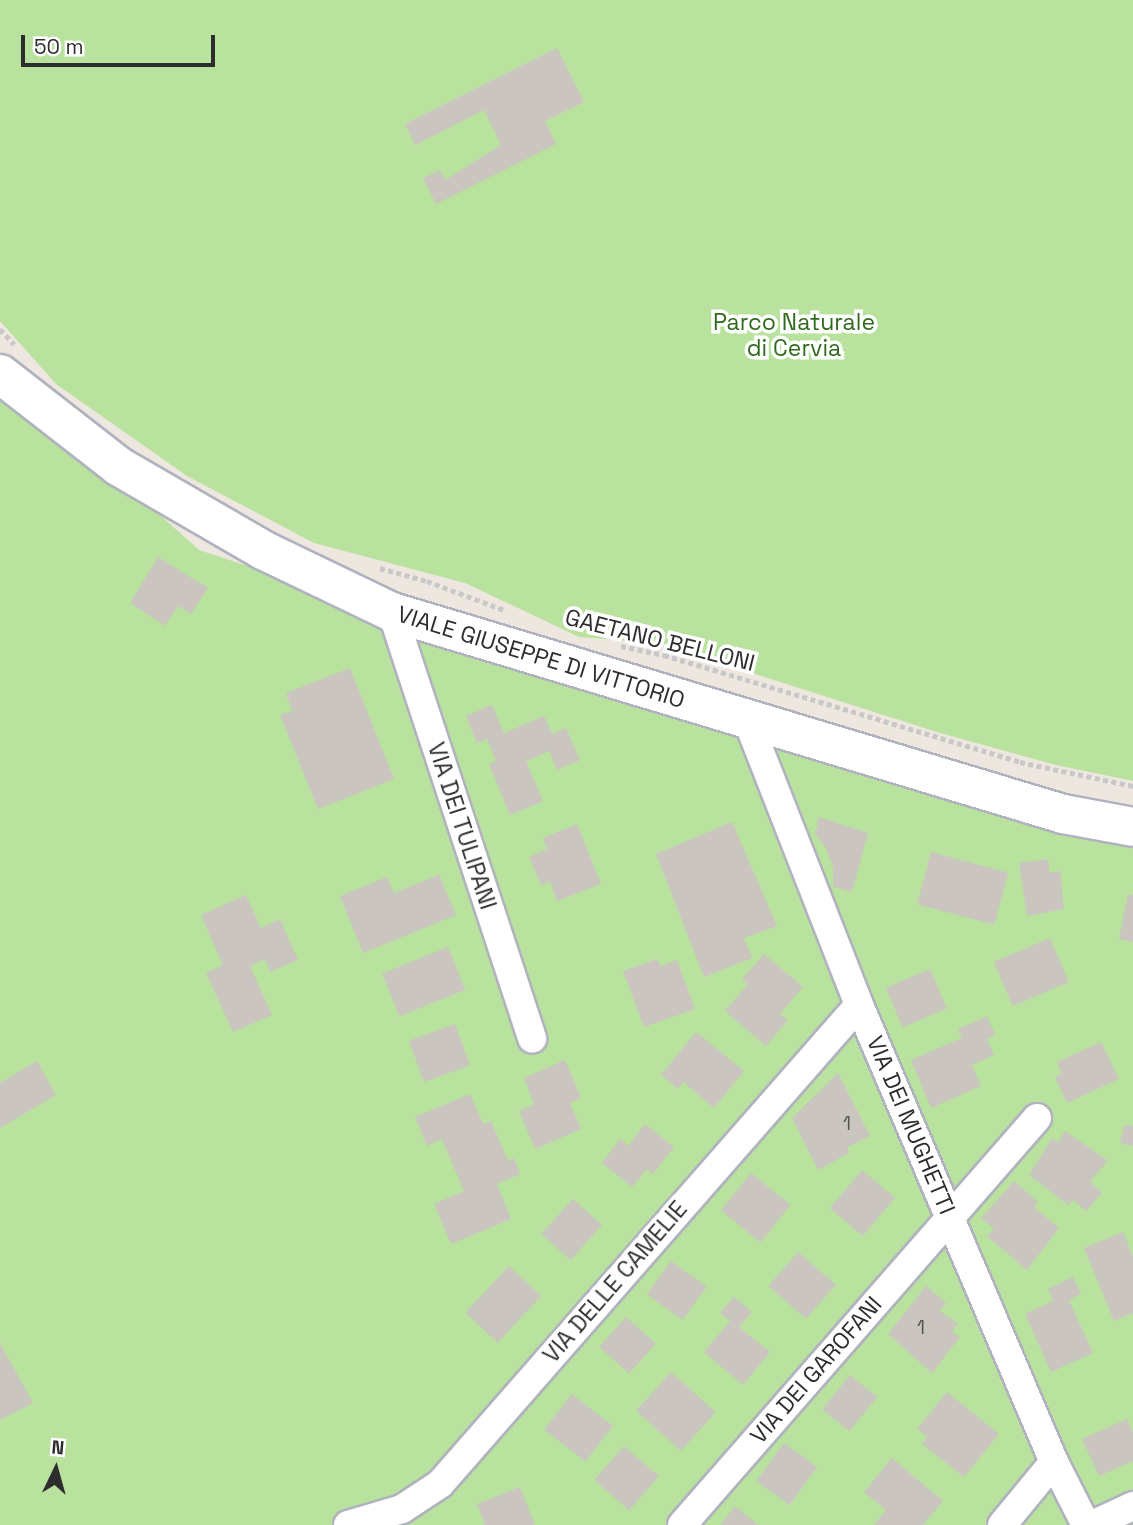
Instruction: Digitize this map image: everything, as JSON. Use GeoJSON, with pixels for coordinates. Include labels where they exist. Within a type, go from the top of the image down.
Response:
{"type":"FeatureCollection","features":[{"type":"Feature","properties":{"kind":"street","name":"VIALE GIUSEPPE DI VITTORIO"},"geometry":{"type":"LineString","coordinates":[[9,361],[118,466],[262,550],[392,612],[1063,814],[1133,827]]}},
{"type":"Feature","properties":{"kind":"street","name":"VIA DEI TULIPANI"},"geometry":{"type":"LineString","coordinates":[[392,612],[532,1039]]}},
{"type":"Feature","properties":{"kind":"street","name":"VIA DEI MUGHETTI"},"geometry":{"type":"LineString","coordinates":[[747,719],[859,1005],[1054,1462],[1086,1525]]}},
{"type":"Feature","properties":{"kind":"street","name":"VIA DELLE CAMELIE"},"geometry":{"type":"LineString","coordinates":[[348,1525],[406,1517],[440,1483],[859,1005]]}},
{"type":"Feature","properties":{"kind":"street","name":"VIA DEI GAROFANI"},"geometry":{"type":"LineString","coordinates":[[682,1525],[1037,1118]]}},
{"type":"Feature","properties":{"kind":"street"},"geometry":{"type":"LineString","coordinates":[[1002,1525],[1054,1462]]}},
{"type":"Feature","properties":{"kind":"street"},"geometry":{"type":"LineString","coordinates":[[1092,1525],[1133,1506]]}},
{"type":"Feature","properties":{"kind":"path"},"geometry":{"type":"LineString","coordinates":[[0,329],[9,361]]}},
{"type":"Feature","properties":{"kind":"path"},"geometry":{"type":"LineString","coordinates":[[375,567],[427,581],[513,613]]}},
{"type":"Feature","properties":{"kind":"path","name":"GAETANO BELLONI"},"geometry":{"type":"LineString","coordinates":[[611,645],[664,655],[1020,762],[1133,786]]}},
{"type":"Feature","properties":{"kind":"green space","name":"Parco Naturale di Cervia"},"geometry":{"type":"Polygon","coordinates":[[[0,0],[1133,0],[1133,781],[1056,765],[940,733],[658,643],[579,637],[465,583],[314,543],[187,476],[56,384],[0,321],[0,0]]]}},
{"type":"Feature","properties":{"kind":"green space"},"geometry":{"type":"Polygon","coordinates":[[[0,372],[199,550],[712,718],[1133,809],[1133,1525],[0,1525],[0,372]]]}},
{"type":"Feature","properties":{"kind":"building"},"geometry":{"type":"Polygon","coordinates":[[[557,48],[584,102],[545,121],[556,144],[436,204],[423,178],[440,170],[445,180],[501,145],[484,110],[415,145],[405,124],[557,48]]]}},
{"type":"Feature","properties":{"kind":"building"},"geometry":{"type":"Polygon","coordinates":[[[158,557],[208,588],[191,614],[178,606],[165,626],[130,603],[158,557]]]}},
{"type":"Feature","properties":{"kind":"building"},"geometry":{"type":"Polygon","coordinates":[[[350,668],[394,779],[318,809],[280,715],[292,711],[286,693],[350,668]]]}},
{"type":"Feature","properties":{"kind":"building"},"geometry":{"type":"Polygon","coordinates":[[[492,705],[504,733],[544,716],[552,734],[566,728],[580,760],[557,770],[549,751],[526,761],[543,801],[510,815],[489,764],[496,761],[487,739],[477,743],[466,716],[492,705]]]}},
{"type":"Feature","properties":{"kind":"building"},"geometry":{"type":"Polygon","coordinates":[[[819,817],[868,833],[852,892],[833,887],[833,867],[826,848],[815,834],[819,817]]]}},
{"type":"Feature","properties":{"kind":"building"},"geometry":{"type":"Polygon","coordinates":[[[732,822],[777,926],[744,938],[752,958],[704,977],[656,854],[732,822]]]}},
{"type":"Feature","properties":{"kind":"building"},"geometry":{"type":"Polygon","coordinates":[[[577,824],[601,884],[557,901],[550,882],[541,885],[529,857],[547,849],[543,838],[577,824]]]}},
{"type":"Feature","properties":{"kind":"building"},"geometry":{"type":"Polygon","coordinates":[[[931,852],[1008,873],[994,925],[917,904],[931,852]]]}},
{"type":"Feature","properties":{"kind":"building"},"geometry":{"type":"Polygon","coordinates":[[[1048,859],[1050,873],[1060,871],[1064,909],[1027,916],[1019,863],[1048,859]]]}},
{"type":"Feature","properties":{"kind":"building"},"geometry":{"type":"Polygon","coordinates":[[[439,875],[456,915],[363,953],[340,896],[387,877],[394,893],[439,875]]]}},
{"type":"Feature","properties":{"kind":"building"},"geometry":{"type":"Polygon","coordinates":[[[1128,894],[1133,895],[1133,942],[1119,939],[1128,894]]]}},
{"type":"Feature","properties":{"kind":"building"},"geometry":{"type":"Polygon","coordinates":[[[246,895],[261,928],[280,919],[298,960],[270,972],[265,959],[250,966],[272,1015],[233,1032],[206,973],[223,965],[201,915],[246,895]]]}},
{"type":"Feature","properties":{"kind":"building"},"geometry":{"type":"Polygon","coordinates":[[[1050,938],[1069,982],[1013,1006],[994,962],[1050,938]]]}},
{"type":"Feature","properties":{"kind":"building"},"geometry":{"type":"Polygon","coordinates":[[[448,947],[465,990],[399,1016],[382,974],[448,947]]]}},
{"type":"Feature","properties":{"kind":"building"},"geometry":{"type":"Polygon","coordinates":[[[764,954],[803,987],[780,1014],[788,1020],[766,1046],[725,1011],[748,984],[742,979],[764,954]]]}},
{"type":"Feature","properties":{"kind":"building"},"geometry":{"type":"Polygon","coordinates":[[[657,959],[660,966],[677,960],[695,1009],[644,1027],[623,971],[657,959]]]}},
{"type":"Feature","properties":{"kind":"building"},"geometry":{"type":"Polygon","coordinates":[[[930,969],[947,1009],[903,1027],[886,988],[930,969]]]}},
{"type":"Feature","properties":{"kind":"building"},"geometry":{"type":"Polygon","coordinates":[[[987,1016],[995,1035],[987,1039],[994,1055],[972,1065],[981,1086],[931,1108],[911,1060],[962,1038],[958,1029],[987,1016]]]}},
{"type":"Feature","properties":{"kind":"building"},"geometry":{"type":"Polygon","coordinates":[[[455,1024],[470,1065],[424,1082],[409,1041],[455,1024]]]}},
{"type":"Feature","properties":{"kind":"building"},"geometry":{"type":"Polygon","coordinates":[[[696,1032],[744,1071],[714,1108],[683,1082],[678,1089],[661,1075],[696,1032]]]}},
{"type":"Feature","properties":{"kind":"building"},"geometry":{"type":"Polygon","coordinates":[[[1101,1042],[1119,1079],[1067,1103],[1055,1077],[1062,1074],[1057,1062],[1101,1042]]]}},
{"type":"Feature","properties":{"kind":"building"},"geometry":{"type":"Polygon","coordinates":[[[565,1060],[581,1098],[570,1103],[581,1129],[535,1149],[519,1111],[534,1104],[524,1078],[565,1060]]]}},
{"type":"Feature","properties":{"kind":"building"},"geometry":{"type":"Polygon","coordinates":[[[37,1061],[56,1095],[0,1128],[0,1083],[37,1061]]]}},
{"type":"Feature","properties":{"kind":"building"},"geometry":{"type":"Polygon","coordinates":[[[838,1073],[870,1136],[848,1147],[849,1153],[818,1170],[792,1118],[838,1073]]]}},
{"type":"Feature","properties":{"kind":"building"},"geometry":{"type":"Polygon","coordinates":[[[470,1094],[483,1124],[491,1121],[508,1161],[514,1158],[520,1174],[497,1184],[511,1219],[451,1244],[434,1204],[464,1191],[442,1139],[427,1146],[415,1117],[470,1094]]]}},
{"type":"Feature","properties":{"kind":"building"},"geometry":{"type":"Polygon","coordinates":[[[645,1124],[674,1147],[653,1174],[647,1169],[632,1187],[602,1163],[620,1139],[628,1146],[645,1124]]]}},
{"type":"Feature","properties":{"kind":"building"},"geometry":{"type":"Polygon","coordinates":[[[1124,1125],[1133,1126],[1133,1146],[1120,1143],[1124,1125]]]}},
{"type":"Feature","properties":{"kind":"building"},"geometry":{"type":"Polygon","coordinates":[[[1065,1131],[1108,1161],[1090,1181],[1102,1193],[1086,1211],[1073,1200],[1068,1205],[1029,1175],[1052,1138],[1058,1142],[1065,1131]]]}},
{"type":"Feature","properties":{"kind":"building"},"geometry":{"type":"Polygon","coordinates":[[[862,1170],[895,1198],[863,1236],[830,1208],[862,1170]]]}},
{"type":"Feature","properties":{"kind":"building"},"geometry":{"type":"Polygon","coordinates":[[[751,1173],[791,1205],[760,1242],[721,1210],[751,1173]]]}},
{"type":"Feature","properties":{"kind":"building"},"geometry":{"type":"Polygon","coordinates":[[[1014,1181],[1038,1202],[1034,1207],[1059,1228],[1027,1270],[987,1236],[994,1229],[981,1218],[1014,1181]]]}},
{"type":"Feature","properties":{"kind":"building"},"geometry":{"type":"Polygon","coordinates":[[[573,1199],[602,1225],[571,1260],[542,1234],[573,1199]]]}},
{"type":"Feature","properties":{"kind":"building"},"geometry":{"type":"Polygon","coordinates":[[[1123,1232],[1133,1257],[1133,1313],[1114,1321],[1084,1248],[1123,1232]]]}},
{"type":"Feature","properties":{"kind":"building"},"geometry":{"type":"Polygon","coordinates":[[[798,1252],[836,1285],[806,1319],[768,1286],[798,1252]]]}},
{"type":"Feature","properties":{"kind":"building"},"geometry":{"type":"Polygon","coordinates":[[[671,1261],[707,1287],[682,1320],[647,1294],[671,1261]]]}},
{"type":"Feature","properties":{"kind":"building"},"geometry":{"type":"Polygon","coordinates":[[[509,1266],[541,1296],[498,1343],[465,1313],[509,1266]]]}},
{"type":"Feature","properties":{"kind":"building"},"geometry":{"type":"Polygon","coordinates":[[[1073,1277],[1081,1294],[1069,1300],[1093,1353],[1051,1372],[1025,1314],[1053,1301],[1048,1289],[1073,1277]]]}},
{"type":"Feature","properties":{"kind":"building"},"geometry":{"type":"Polygon","coordinates":[[[926,1286],[946,1303],[940,1311],[958,1324],[952,1331],[960,1337],[932,1373],[888,1334],[926,1286]]]}},
{"type":"Feature","properties":{"kind":"building"},"geometry":{"type":"Polygon","coordinates":[[[734,1297],[752,1312],[739,1327],[770,1352],[743,1385],[704,1352],[730,1321],[720,1313],[734,1297]]]}},
{"type":"Feature","properties":{"kind":"building"},"geometry":{"type":"Polygon","coordinates":[[[626,1317],[656,1344],[629,1373],[599,1347],[626,1317]]]}},
{"type":"Feature","properties":{"kind":"building"},"geometry":{"type":"Polygon","coordinates":[[[0,1343],[33,1403],[0,1420],[0,1343]]]}},
{"type":"Feature","properties":{"kind":"building"},"geometry":{"type":"Polygon","coordinates":[[[671,1372],[716,1412],[681,1451],[636,1411],[671,1372]]]}},
{"type":"Feature","properties":{"kind":"building"},"geometry":{"type":"Polygon","coordinates":[[[850,1375],[877,1397],[850,1431],[822,1409],[850,1375]]]}},
{"type":"Feature","properties":{"kind":"building"},"geometry":{"type":"Polygon","coordinates":[[[947,1392],[999,1434],[964,1477],[922,1444],[927,1437],[917,1429],[947,1392]]]}},
{"type":"Feature","properties":{"kind":"building"},"geometry":{"type":"Polygon","coordinates":[[[572,1394],[613,1426],[585,1461],[544,1429],[572,1394]]]}},
{"type":"Feature","properties":{"kind":"building"},"geometry":{"type":"Polygon","coordinates":[[[1127,1419],[1133,1433],[1133,1461],[1099,1476],[1082,1439],[1127,1419]]]}},
{"type":"Feature","properties":{"kind":"building"},"geometry":{"type":"Polygon","coordinates":[[[784,1443],[817,1467],[790,1505],[756,1481],[784,1443]]]}},
{"type":"Feature","properties":{"kind":"building"},"geometry":{"type":"Polygon","coordinates":[[[624,1446],[659,1476],[629,1510],[594,1480],[624,1446]]]}},
{"type":"Feature","properties":{"kind":"building"},"geometry":{"type":"Polygon","coordinates":[[[892,1458],[943,1501],[923,1525],[874,1525],[886,1510],[864,1492],[892,1458]]]}},
{"type":"Feature","properties":{"kind":"building"},"geometry":{"type":"Polygon","coordinates":[[[520,1487],[535,1525],[485,1525],[477,1504],[520,1487]]]}},
{"type":"Feature","properties":{"kind":"building"},"geometry":{"type":"Polygon","coordinates":[[[735,1506],[758,1525],[720,1525],[735,1506]]]}}]}
